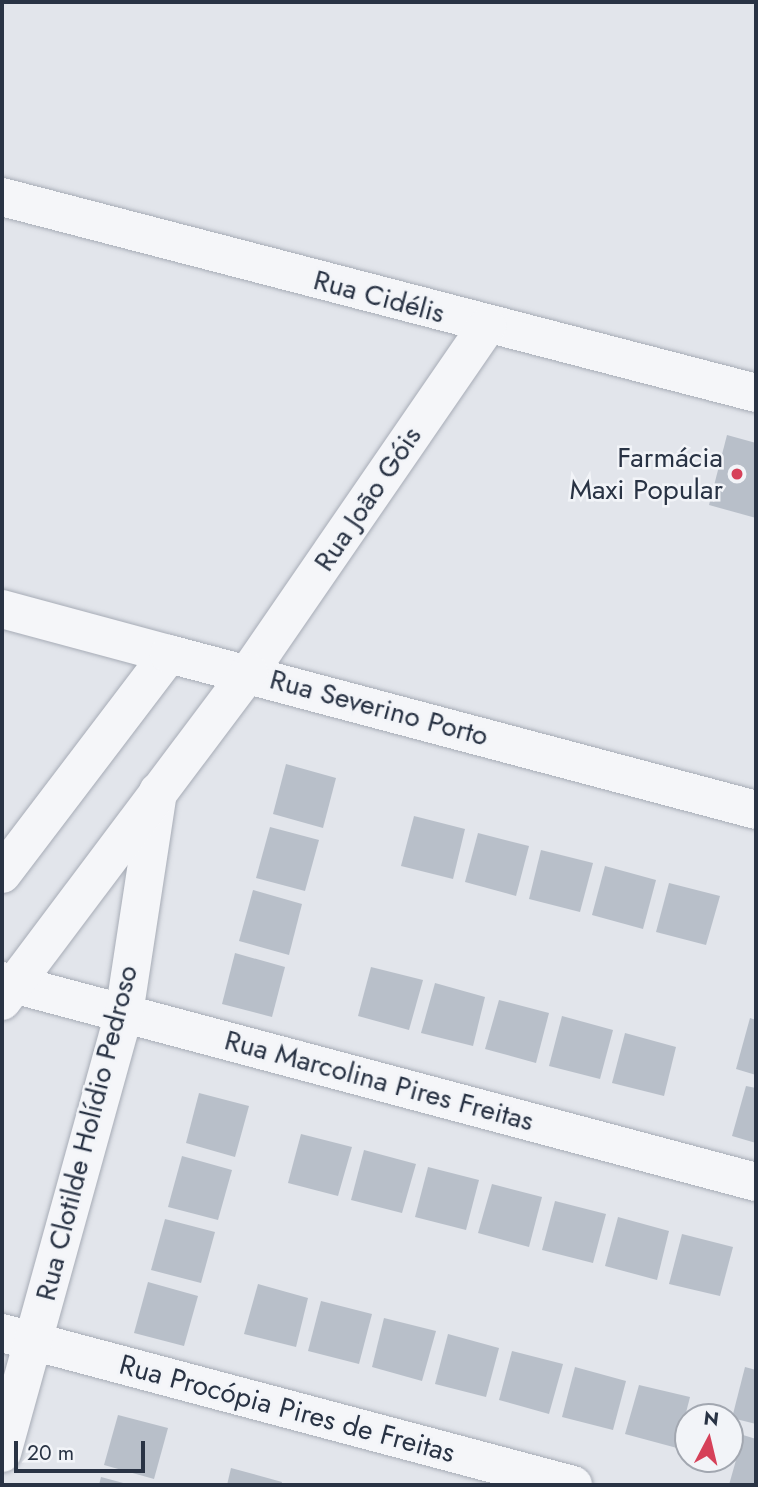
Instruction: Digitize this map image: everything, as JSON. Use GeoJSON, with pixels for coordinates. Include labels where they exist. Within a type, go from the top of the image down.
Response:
{"type":"FeatureCollection","features":[{"type":"Feature","properties":{"kind":"street","name":"Rua Cidélis"},"geometry":{"type":"LineString","coordinates":[[2,197],[487,326],[756,393]]}},
{"type":"Feature","properties":{"kind":"street","name":"Rua João Góis"},"geometry":{"type":"LineString","coordinates":[[249,673],[487,326]]}},
{"type":"Feature","properties":{"kind":"street","name":"Rua Severino Porto"},"geometry":{"type":"LineString","coordinates":[[2,609],[756,810]]}},
{"type":"Feature","properties":{"kind":"street"},"geometry":{"type":"LineString","coordinates":[[2,874],[169,654]]}},
{"type":"Feature","properties":{"kind":"street","name":"Rua Clotilde Holídio Pedroso"},"geometry":{"type":"LineString","coordinates":[[2,1453],[17,1337],[124,1014],[159,792],[249,673]]}},
{"type":"Feature","properties":{"kind":"street"},"geometry":{"type":"LineString","coordinates":[[6,989],[159,792]]}},
{"type":"Feature","properties":{"kind":"street","name":"Rua Marcolina Pires Freitas"},"geometry":{"type":"LineString","coordinates":[[6,989],[124,1014],[756,1182]]}},
{"type":"Feature","properties":{"kind":"street","name":"Rua Procópia Pires de Freitas"},"geometry":{"type":"LineString","coordinates":[[17,1337],[573,1485]]}},
{"type":"Feature","properties":{"kind":"building","name":"Farmácia Maxi Popular"},"geometry":{"type":"Polygon","coordinates":[[[727,435],[756,443],[756,518],[709,505],[727,435]]]}},
{"type":"Feature","properties":{"kind":"building"},"geometry":{"type":"Polygon","coordinates":[[[286,764],[336,778],[323,828],[273,814],[286,764]]]}},
{"type":"Feature","properties":{"kind":"building"},"geometry":{"type":"Polygon","coordinates":[[[414,816],[465,829],[453,879],[401,866],[414,816]]]}},
{"type":"Feature","properties":{"kind":"building"},"geometry":{"type":"Polygon","coordinates":[[[270,827],[319,840],[305,891],[256,878],[270,827]]]}},
{"type":"Feature","properties":{"kind":"building"},"geometry":{"type":"Polygon","coordinates":[[[478,833],[529,846],[516,896],[465,882],[478,833]]]}},
{"type":"Feature","properties":{"kind":"building"},"geometry":{"type":"Polygon","coordinates":[[[541,850],[593,863],[580,912],[529,899],[541,850]]]}},
{"type":"Feature","properties":{"kind":"building"},"geometry":{"type":"Polygon","coordinates":[[[605,866],[656,880],[643,929],[592,915],[605,866]]]}},
{"type":"Feature","properties":{"kind":"building"},"geometry":{"type":"Polygon","coordinates":[[[669,883],[720,896],[706,945],[656,932],[669,883]]]}},
{"type":"Feature","properties":{"kind":"building"},"geometry":{"type":"Polygon","coordinates":[[[253,890],[302,904],[289,955],[239,941],[253,890]]]}},
{"type":"Feature","properties":{"kind":"building"},"geometry":{"type":"Polygon","coordinates":[[[235,953],[285,967],[272,1017],[222,1004],[235,953]]]}},
{"type":"Feature","properties":{"kind":"building"},"geometry":{"type":"Polygon","coordinates":[[[371,967],[423,980],[409,1030],[358,1016],[371,967]]]}},
{"type":"Feature","properties":{"kind":"building"},"geometry":{"type":"Polygon","coordinates":[[[435,983],[485,997],[473,1046],[421,1033],[435,983]]]}},
{"type":"Feature","properties":{"kind":"building"},"geometry":{"type":"Polygon","coordinates":[[[499,1000],[549,1013],[536,1063],[485,1049],[499,1000]]]}},
{"type":"Feature","properties":{"kind":"building"},"geometry":{"type":"Polygon","coordinates":[[[562,1016],[613,1030],[600,1079],[549,1066],[562,1016]]]}},
{"type":"Feature","properties":{"kind":"building"},"geometry":{"type":"Polygon","coordinates":[[[750,1018],[756,1020],[756,1075],[736,1069],[750,1018]]]}},
{"type":"Feature","properties":{"kind":"building"},"geometry":{"type":"Polygon","coordinates":[[[625,1033],[676,1047],[664,1096],[612,1083],[625,1033]]]}},
{"type":"Feature","properties":{"kind":"building"},"geometry":{"type":"Polygon","coordinates":[[[746,1086],[756,1088],[756,1143],[732,1136],[746,1086]]]}},
{"type":"Feature","properties":{"kind":"building"},"geometry":{"type":"Polygon","coordinates":[[[199,1093],[249,1106],[235,1157],[186,1143],[199,1093]]]}},
{"type":"Feature","properties":{"kind":"building"},"geometry":{"type":"Polygon","coordinates":[[[301,1134],[352,1147],[338,1196],[288,1183],[301,1134]]]}},
{"type":"Feature","properties":{"kind":"building"},"geometry":{"type":"Polygon","coordinates":[[[364,1150],[416,1164],[402,1213],[351,1200],[364,1150]]]}},
{"type":"Feature","properties":{"kind":"building"},"geometry":{"type":"Polygon","coordinates":[[[182,1156],[232,1170],[218,1220],[168,1207],[182,1156]]]}},
{"type":"Feature","properties":{"kind":"building"},"geometry":{"type":"Polygon","coordinates":[[[428,1167],[479,1180],[466,1230],[415,1217],[428,1167]]]}},
{"type":"Feature","properties":{"kind":"building"},"geometry":{"type":"Polygon","coordinates":[[[492,1184],[542,1197],[529,1247],[478,1233],[492,1184]]]}},
{"type":"Feature","properties":{"kind":"building"},"geometry":{"type":"Polygon","coordinates":[[[555,1201],[606,1214],[593,1263],[542,1250],[555,1201]]]}},
{"type":"Feature","properties":{"kind":"building"},"geometry":{"type":"Polygon","coordinates":[[[618,1217],[669,1231],[657,1280],[605,1266],[618,1217]]]}},
{"type":"Feature","properties":{"kind":"building"},"geometry":{"type":"Polygon","coordinates":[[[165,1219],[215,1232],[201,1283],[151,1270],[165,1219]]]}},
{"type":"Feature","properties":{"kind":"building"},"geometry":{"type":"Polygon","coordinates":[[[682,1234],[733,1247],[720,1296],[669,1284],[682,1234]]]}},
{"type":"Feature","properties":{"kind":"building"},"geometry":{"type":"Polygon","coordinates":[[[148,1282],[198,1296],[184,1346],[134,1333],[148,1282]]]}},
{"type":"Feature","properties":{"kind":"building"},"geometry":{"type":"Polygon","coordinates":[[[258,1284],[308,1298],[296,1347],[244,1334],[258,1284]]]}},
{"type":"Feature","properties":{"kind":"building"},"geometry":{"type":"Polygon","coordinates":[[[321,1301],[372,1314],[359,1364],[308,1351],[321,1301]]]}},
{"type":"Feature","properties":{"kind":"building"},"geometry":{"type":"Polygon","coordinates":[[[384,1318],[436,1331],[422,1381],[372,1367],[384,1318]]]}},
{"type":"Feature","properties":{"kind":"building"},"geometry":{"type":"Polygon","coordinates":[[[448,1334],[499,1348],[486,1397],[435,1384],[448,1334]]]}},
{"type":"Feature","properties":{"kind":"building"},"geometry":{"type":"Polygon","coordinates":[[[512,1351],[563,1364],[549,1414],[499,1400],[512,1351]]]}},
{"type":"Feature","properties":{"kind":"building"},"geometry":{"type":"Polygon","coordinates":[[[575,1367],[626,1381],[613,1430],[562,1417],[575,1367]]]}},
{"type":"Feature","properties":{"kind":"building"},"geometry":{"type":"Polygon","coordinates":[[[745,1367],[756,1370],[756,1424],[744,1421],[744,1403],[736,1403],[745,1367]]]}},
{"type":"Feature","properties":{"kind":"building"},"geometry":{"type":"Polygon","coordinates":[[[639,1385],[690,1397],[688,1403],[674,1403],[674,1447],[625,1434],[639,1385]]]}},
{"type":"Feature","properties":{"kind":"building"},"geometry":{"type":"Polygon","coordinates":[[[118,1415],[168,1428],[154,1479],[104,1465],[118,1415]]]}},
{"type":"Feature","properties":{"kind":"building"},"geometry":{"type":"Polygon","coordinates":[[[744,1435],[756,1439],[756,1485],[729,1485],[732,1473],[744,1473],[744,1435]]]}},
{"type":"Feature","properties":{"kind":"building"},"geometry":{"type":"Polygon","coordinates":[[[231,1468],[282,1482],[281,1485],[227,1485],[231,1468]]]}},
{"type":"Feature","properties":{"kind":"building"},"geometry":{"type":"Polygon","coordinates":[[[101,1477],[127,1484],[127,1485],[99,1485],[101,1477]]]}},
{"type":"Feature","properties":{"kind":"place","name":"Farmácia Maxi Popular"},"geometry":{"type":"Point","coordinates":[737,474]}}]}
